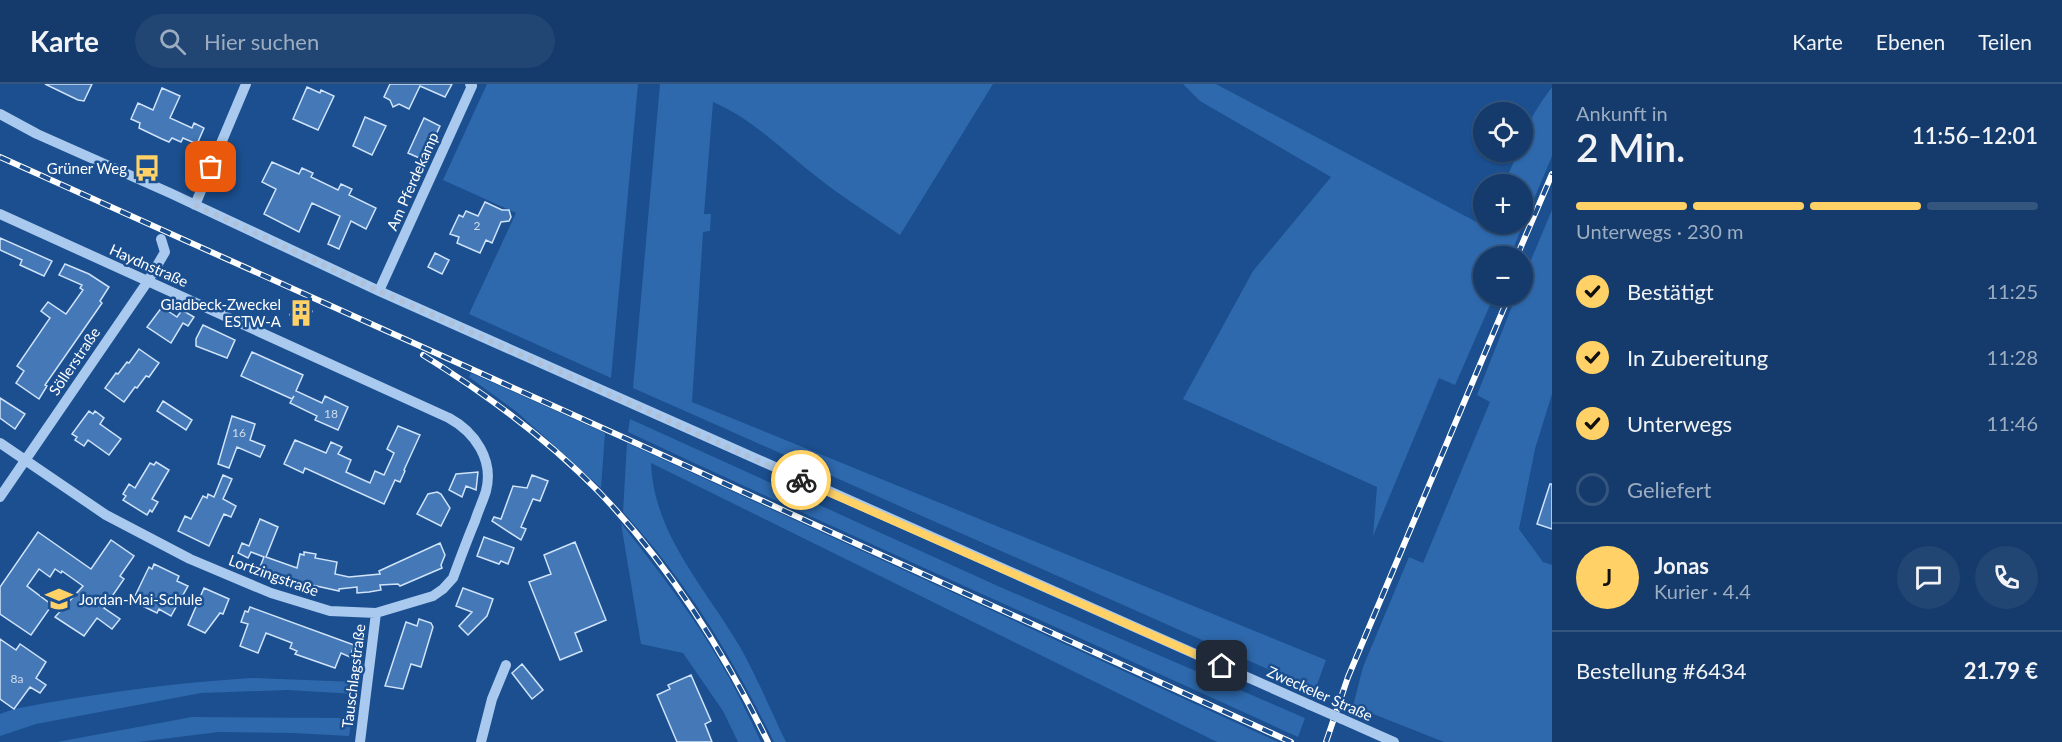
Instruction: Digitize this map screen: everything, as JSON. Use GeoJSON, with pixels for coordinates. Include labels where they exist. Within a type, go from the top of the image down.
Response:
{"type":"FeatureCollection","features":[{"type":"Feature","properties":{"kind":"street"},"geometry":{"type":"LineString","coordinates":[[195,205],[246,84]]}},
{"type":"Feature","properties":{"kind":"street","name":"Am Pferdekamp"},"geometry":{"type":"LineString","coordinates":[[379,291],[472,86],[470,84]]}},
{"type":"Feature","properties":{"kind":"street","name":"Zweckeler Straße"},"geometry":{"type":"LineString","coordinates":[[0,114],[36,134],[379,291],[1394,742]]}},
{"type":"Feature","properties":{"kind":"street","name":"Haydnstraße"},"geometry":{"type":"LineString","coordinates":[[0,214],[449,418]]}},
{"type":"Feature","properties":{"kind":"street","name":"Söllerstraße"},"geometry":{"type":"LineString","coordinates":[[0,497],[148,281],[165,252],[161,239]]}},
{"type":"Feature","properties":{"kind":"street","name":"Lortzingstraße"},"geometry":{"type":"LineString","coordinates":[[0,443],[106,515],[190,559],[271,593],[330,611],[376,613],[412,604],[443,590],[453,578],[486,490],[488,472],[481,448],[467,429],[449,418]]}},
{"type":"Feature","properties":{"kind":"street","name":"Tauschlagstraße"},"geometry":{"type":"LineString","coordinates":[[360,741],[376,613]]}},
{"type":"Feature","properties":{"kind":"street"},"geometry":{"type":"LineString","coordinates":[[481,742],[492,699],[507,665]]}},
{"type":"Feature","properties":{"kind":"shaded area"},"geometry":{"type":"Polygon","coordinates":[[[487,84],[638,84],[611,378],[469,314],[516,213],[443,180],[487,84]]]}},
{"type":"Feature","properties":{"kind":"shaded area"},"geometry":{"type":"Polygon","coordinates":[[[660,84],[993,84],[900,235],[827,185],[755,126],[713,102],[704,214],[711,214],[710,231],[703,232],[692,402],[1326,660],[1315,690],[633,388],[660,84]]]}},
{"type":"Feature","properties":{"kind":"shaded area"},"geometry":{"type":"Polygon","coordinates":[[[1183,84],[1216,84],[1473,220],[1473,234],[1519,234],[1514,246],[1473,246],[1473,306],[1490,306],[1455,385],[1439,378],[1373,536],[1377,487],[1183,399],[1253,271],[1331,177],[1200,101],[1183,84]]]}},
{"type":"Feature","properties":{"kind":"shaded area"},"geometry":{"type":"Polygon","coordinates":[[[1552,87],[1552,156],[1533,201],[1533,174],[1508,174],[1514,162],[1533,162],[1533,115],[1552,87]]]}},
{"type":"Feature","properties":{"kind":"shaded area"},"geometry":{"type":"Polygon","coordinates":[[[1552,210],[1552,394],[1535,449],[1519,529],[1543,562],[1552,565],[1552,742],[1444,742],[1353,706],[1363,667],[1409,557],[1423,563],[1490,402],[1477,395],[1512,306],[1533,306],[1533,255],[1552,210]]]}},
{"type":"Feature","properties":{"kind":"shaded area"},"geometry":{"type":"Polygon","coordinates":[[[471,373],[605,433],[601,488],[517,412],[469,377],[471,373]]]}},
{"type":"Feature","properties":{"kind":"shaded area"},"geometry":{"type":"Polygon","coordinates":[[[630,419],[1000,587],[1305,718],[1298,737],[628,432],[630,419]]]}},
{"type":"Feature","properties":{"kind":"shaded area"},"geometry":{"type":"Polygon","coordinates":[[[627,443],[1278,742],[1217,742],[651,463],[654,489],[671,537],[740,647],[786,742],[774,742],[742,680],[707,622],[668,566],[623,512],[627,443]]]}},
{"type":"Feature","properties":{"kind":"shaded area"},"geometry":{"type":"Polygon","coordinates":[[[621,523],[700,629],[728,676],[761,742],[738,742],[723,711],[683,653],[641,644],[621,523]]]}},
{"type":"Feature","properties":{"kind":"shaded area"},"geometry":{"type":"Polygon","coordinates":[[[251,678],[357,682],[355,694],[288,690],[201,693],[36,724],[0,736],[0,714],[14,709],[132,690],[251,678]]]}},
{"type":"Feature","properties":{"kind":"shaded area"},"geometry":{"type":"Polygon","coordinates":[[[192,717],[352,718],[349,736],[219,732],[138,742],[57,742],[192,717]]]}},
{"type":"Feature","properties":{"kind":"building"},"geometry":{"type":"Polygon","coordinates":[[[45,84],[92,84],[84,101],[45,84]]]}},
{"type":"Feature","properties":{"kind":"building"},"geometry":{"type":"Polygon","coordinates":[[[390,84],[452,84],[445,97],[420,86],[409,109],[399,104],[393,107],[390,100],[384,97],[390,84]]]}},
{"type":"Feature","properties":{"kind":"building"},"geometry":{"type":"Polygon","coordinates":[[[307,87],[334,96],[318,130],[293,119],[307,87]]]}},
{"type":"Feature","properties":{"kind":"building"},"geometry":{"type":"Polygon","coordinates":[[[162,88],[180,96],[170,118],[192,128],[194,123],[204,128],[197,144],[183,138],[181,142],[172,138],[169,142],[139,128],[140,123],[131,119],[138,103],[153,110],[162,88]]]}},
{"type":"Feature","properties":{"kind":"building"},"geometry":{"type":"Polygon","coordinates":[[[365,117],[386,126],[372,155],[353,146],[365,117]]]}},
{"type":"Feature","properties":{"kind":"building"},"geometry":{"type":"Polygon","coordinates":[[[424,118],[440,126],[424,160],[408,153],[424,118]]]}},
{"type":"Feature","properties":{"kind":"building"},"geometry":{"type":"Polygon","coordinates":[[[272,162],[299,174],[302,168],[313,173],[311,177],[338,190],[341,184],[352,189],[349,195],[376,208],[366,229],[351,221],[339,249],[328,244],[340,216],[312,203],[299,232],[264,214],[276,189],[262,182],[272,162]]]}},
{"type":"Feature","properties":{"kind":"building"},"geometry":{"type":"Polygon","coordinates":[[[485,202],[502,210],[509,210],[511,217],[509,221],[501,222],[492,243],[486,240],[480,253],[457,243],[459,237],[450,234],[459,215],[463,217],[466,211],[478,216],[485,202]]]}},
{"type":"Feature","properties":{"kind":"building"},"geometry":{"type":"Polygon","coordinates":[[[0,238],[52,261],[44,276],[20,265],[22,260],[0,250],[0,238]]]}},
{"type":"Feature","properties":{"kind":"building"},"geometry":{"type":"Polygon","coordinates":[[[435,253],[449,260],[442,274],[428,267],[435,253]]]}},
{"type":"Feature","properties":{"kind":"building"},"geometry":{"type":"Polygon","coordinates":[[[65,264],[89,274],[109,287],[100,301],[102,303],[45,385],[47,386],[39,399],[16,383],[24,371],[17,366],[50,318],[41,311],[48,302],[66,314],[83,290],[80,288],[82,285],[59,275],[65,264]]]}},
{"type":"Feature","properties":{"kind":"building","name":"Gladbeck-Zweckel ESTW-A"},"geometry":{"type":"Polygon","coordinates":[[[295,303],[312,311],[307,323],[290,315],[295,303]]]}},
{"type":"Feature","properties":{"kind":"building"},"geometry":{"type":"Polygon","coordinates":[[[162,307],[177,317],[182,310],[194,317],[188,326],[183,323],[171,343],[147,327],[162,307]]]}},
{"type":"Feature","properties":{"kind":"building"},"geometry":{"type":"Polygon","coordinates":[[[203,325],[235,340],[227,358],[196,346],[196,339],[203,325]]]}},
{"type":"Feature","properties":{"kind":"building"},"geometry":{"type":"Polygon","coordinates":[[[139,349],[159,363],[149,377],[146,376],[137,388],[135,387],[124,402],[105,388],[139,349]]]}},
{"type":"Feature","properties":{"kind":"building"},"geometry":{"type":"Polygon","coordinates":[[[252,352],[303,375],[296,391],[322,403],[325,396],[348,407],[338,430],[315,420],[317,416],[290,403],[294,396],[292,399],[241,376],[252,352]]]}},
{"type":"Feature","properties":{"kind":"building"},"geometry":{"type":"Polygon","coordinates":[[[0,398],[25,414],[15,429],[0,418],[0,398]]]}},
{"type":"Feature","properties":{"kind":"building"},"geometry":{"type":"Polygon","coordinates":[[[163,401],[192,420],[186,430],[157,411],[163,401]]]}},
{"type":"Feature","properties":{"kind":"building"},"geometry":{"type":"Polygon","coordinates":[[[89,411],[93,414],[95,411],[104,418],[100,424],[121,439],[109,455],[88,440],[84,446],[75,440],[77,437],[72,434],[89,411]]]}},
{"type":"Feature","properties":{"kind":"building"},"geometry":{"type":"Polygon","coordinates":[[[232,416],[255,424],[250,440],[265,446],[260,457],[237,447],[229,468],[218,464],[232,416]]]}},
{"type":"Feature","properties":{"kind":"building"},"geometry":{"type":"Polygon","coordinates":[[[398,426],[420,435],[400,482],[395,480],[384,504],[305,468],[303,473],[284,464],[295,440],[326,453],[331,442],[342,447],[338,454],[351,460],[346,472],[370,483],[375,471],[384,475],[394,453],[387,449],[398,426]]]}},
{"type":"Feature","properties":{"kind":"building"},"geometry":{"type":"Polygon","coordinates":[[[156,462],[169,470],[152,499],[158,502],[152,512],[150,510],[147,515],[123,500],[126,496],[123,494],[129,484],[135,488],[150,463],[154,465],[156,462]]]}},
{"type":"Feature","properties":{"kind":"building"},"geometry":{"type":"Polygon","coordinates":[[[478,472],[476,490],[466,486],[462,497],[449,490],[456,474],[478,472]]]}},
{"type":"Feature","properties":{"kind":"building"},"geometry":{"type":"Polygon","coordinates":[[[223,475],[232,479],[223,499],[236,506],[231,517],[224,514],[209,546],[178,531],[185,516],[191,519],[203,496],[207,498],[208,494],[214,497],[223,475]]]}},
{"type":"Feature","properties":{"kind":"building"},"geometry":{"type":"Polygon","coordinates":[[[532,475],[548,481],[540,501],[533,499],[521,527],[526,529],[521,540],[492,521],[494,517],[501,519],[513,486],[527,488],[532,475]]]}},
{"type":"Feature","properties":{"kind":"building"},"geometry":{"type":"Polygon","coordinates":[[[1550,484],[1552,484],[1552,529],[1537,524],[1550,484]]]}},
{"type":"Feature","properties":{"kind":"building"},"geometry":{"type":"Polygon","coordinates":[[[437,492],[441,494],[450,508],[441,526],[417,514],[428,494],[437,492]]]}},
{"type":"Feature","properties":{"kind":"building"},"geometry":{"type":"Polygon","coordinates":[[[260,519],[278,527],[266,557],[297,568],[300,554],[304,555],[304,552],[316,554],[315,558],[337,562],[335,574],[349,577],[380,574],[379,571],[440,543],[445,555],[442,568],[400,586],[398,584],[380,585],[381,590],[369,592],[357,593],[357,587],[339,589],[339,591],[294,581],[260,567],[264,557],[251,552],[248,558],[238,553],[242,543],[249,546],[260,519]]]}},
{"type":"Feature","properties":{"kind":"building"},"geometry":{"type":"Polygon","coordinates":[[[38,532],[91,569],[111,540],[134,556],[120,576],[124,579],[104,608],[120,619],[112,629],[97,618],[84,636],[55,617],[83,586],[62,571],[61,573],[55,569],[50,577],[39,569],[27,586],[52,605],[31,635],[0,614],[0,587],[38,532]]]}},
{"type":"Feature","properties":{"kind":"building"},"geometry":{"type":"Polygon","coordinates":[[[484,537],[514,548],[508,564],[501,561],[499,564],[477,556],[484,537]]]}},
{"type":"Feature","properties":{"kind":"building"},"geometry":{"type":"Polygon","coordinates":[[[575,542],[606,620],[575,633],[582,651],[560,660],[529,582],[551,574],[544,555],[575,542]]]}},
{"type":"Feature","properties":{"kind":"building"},"geometry":{"type":"Polygon","coordinates":[[[154,564],[179,576],[177,581],[188,586],[171,616],[159,609],[157,613],[136,603],[134,598],[149,567],[152,569],[154,564]]]}},
{"type":"Feature","properties":{"kind":"building"},"geometry":{"type":"Polygon","coordinates":[[[204,588],[229,599],[223,614],[220,613],[205,633],[188,625],[204,588]]]}},
{"type":"Feature","properties":{"kind":"building"},"geometry":{"type":"Polygon","coordinates":[[[463,588],[493,599],[487,616],[468,635],[459,626],[472,612],[456,606],[463,588]]]}},
{"type":"Feature","properties":{"kind":"building"},"geometry":{"type":"Polygon","coordinates":[[[250,607],[354,645],[350,657],[341,653],[335,668],[295,654],[297,651],[290,648],[292,643],[266,633],[258,653],[240,646],[248,624],[241,622],[245,611],[248,612],[250,607]]]}},
{"type":"Feature","properties":{"kind":"building"},"geometry":{"type":"Polygon","coordinates":[[[419,619],[431,623],[433,627],[421,667],[411,664],[403,689],[385,686],[406,622],[417,626],[419,619]]]}},
{"type":"Feature","properties":{"kind":"building"},"geometry":{"type":"Polygon","coordinates":[[[0,639],[16,650],[20,644],[46,662],[36,678],[46,685],[40,693],[30,687],[14,709],[0,699],[0,639]]]}},
{"type":"Feature","properties":{"kind":"building"},"geometry":{"type":"Polygon","coordinates":[[[522,664],[543,690],[532,699],[512,673],[522,664]]]}},
{"type":"Feature","properties":{"kind":"building"},"geometry":{"type":"Polygon","coordinates":[[[691,675],[711,721],[705,724],[712,742],[677,742],[657,695],[670,689],[668,685],[691,675]]]}},
{"type":"Feature","properties":{"kind":"railway"},"geometry":{"type":"LineString","coordinates":[[0,157],[627,439],[1291,742]]}},
{"type":"Feature","properties":{"kind":"railway"},"geometry":{"type":"LineString","coordinates":[[1521,246],[1552,174]]}},
{"type":"Feature","properties":{"kind":"railway"},"geometry":{"type":"LineString","coordinates":[[1326,742],[1348,677],[1505,306]]}},
{"type":"Feature","properties":{"kind":"railway"},"geometry":{"type":"LineString","coordinates":[[423,355],[470,385],[536,435],[598,491],[624,519],[671,579],[714,642],[768,742]]}},
{"type":"Feature","properties":{"kind":"way so far"},"geometry":{"type":"LineString","coordinates":[[211,167],[195,205],[379,291],[801,480]]}},
{"type":"Feature","properties":{"kind":"place","name":"Grüner Weg"},"geometry":{"type":"Point","coordinates":[147,168]}},
{"type":"Feature","properties":{"kind":"place","name":"Gladbeck-Zweckel ESTW-A"},"geometry":{"type":"Point","coordinates":[301,313]}},
{"type":"Feature","properties":{"kind":"place","name":"Jordan-Mai-Schule"},"geometry":{"type":"Point","coordinates":[59,599]}},
{"type":"Feature","properties":{"kind":"route"},"geometry":{"type":"LineString","coordinates":[[801,480],[1222,666]]}}]}
